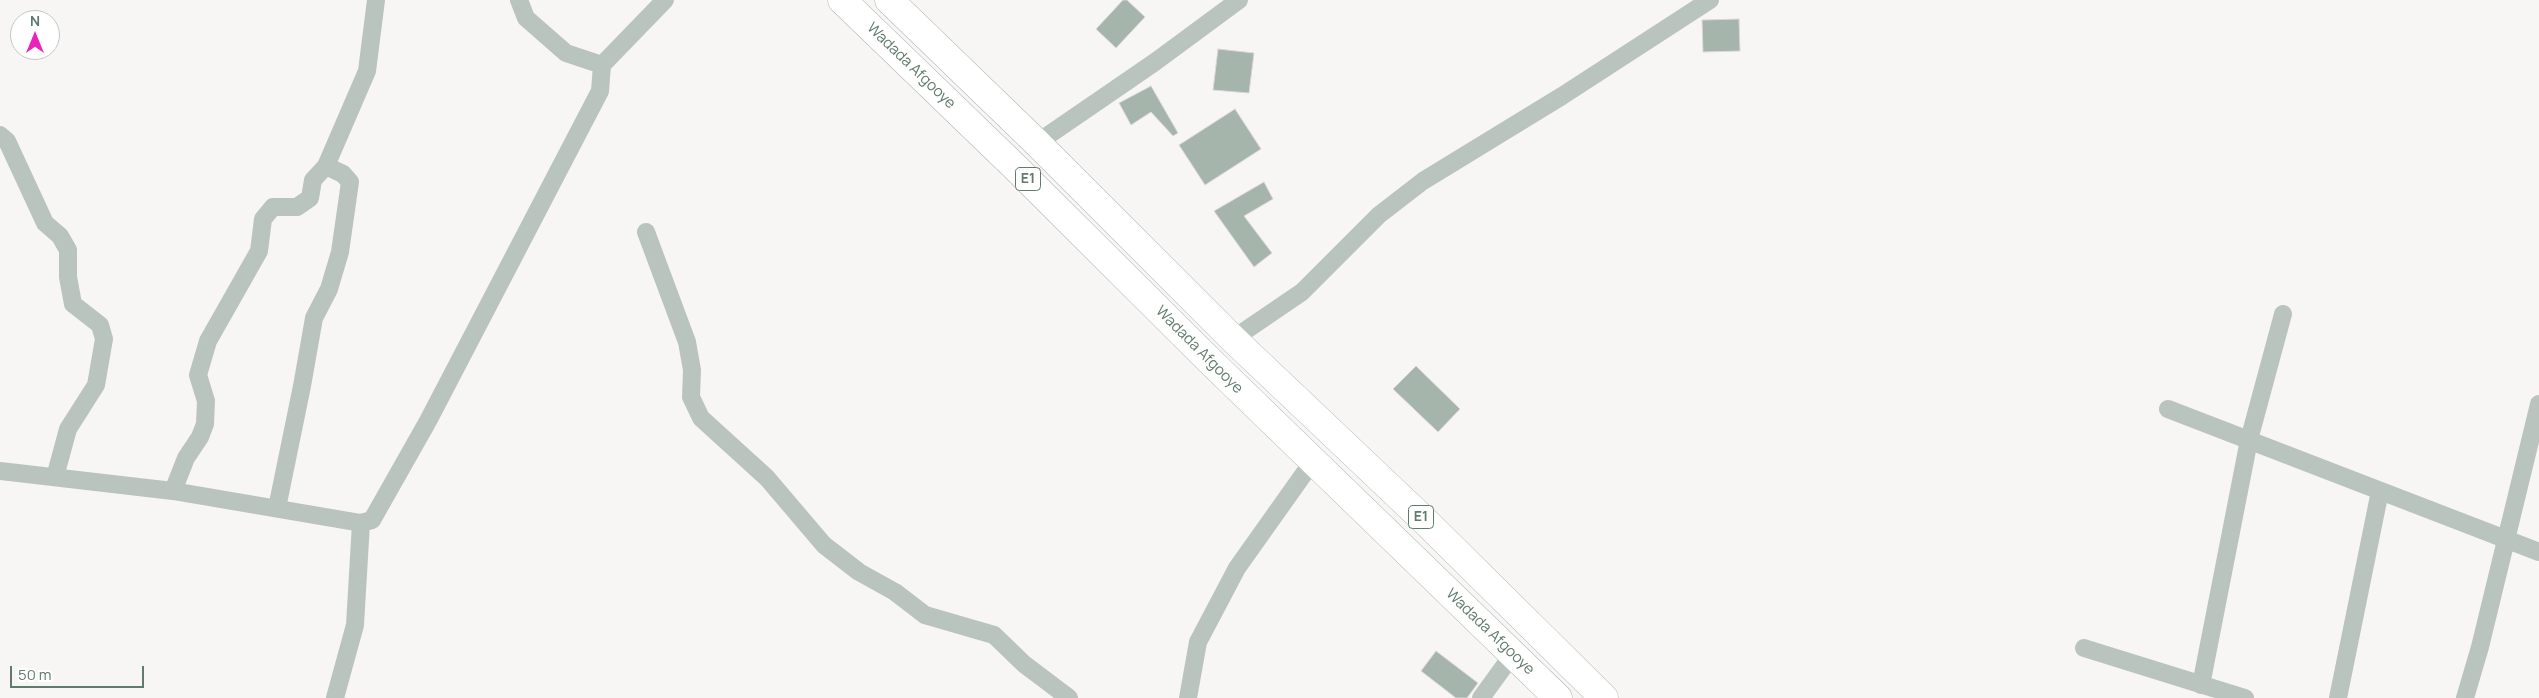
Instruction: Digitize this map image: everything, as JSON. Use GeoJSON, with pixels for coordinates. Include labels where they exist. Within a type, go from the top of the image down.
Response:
{"type":"FeatureCollection","features":[{"type":"Feature","properties":{"kind":"highway","name":"Wadada Afgooye"},"geometry":{"type":"LineString","coordinates":[[842,0],[1014,166],[1313,462],[1558,698]]}},
{"type":"Feature","properties":{"kind":"highway","name":"E1"},"geometry":{"type":"LineString","coordinates":[[889,0],[1037,143],[1233,339],[1425,521],[1604,698]]}},
{"type":"Feature","properties":{"kind":"street"},"geometry":{"type":"LineString","coordinates":[[173,491],[186,458],[200,437],[205,424],[206,401],[198,375],[208,341],[259,251],[263,219],[273,207],[296,207],[310,198],[313,180],[326,166],[367,71],[376,0]]}},
{"type":"Feature","properties":{"kind":"street"},"geometry":{"type":"LineString","coordinates":[[519,0],[526,18],[566,53],[602,65]]}},
{"type":"Feature","properties":{"kind":"street"},"geometry":{"type":"LineString","coordinates":[[0,471],[173,491],[361,523],[372,520],[428,421],[600,91],[602,65],[665,0]]}},
{"type":"Feature","properties":{"kind":"street"},"geometry":{"type":"LineString","coordinates":[[1037,143],[1155,62],[1239,0]]}},
{"type":"Feature","properties":{"kind":"street"},"geometry":{"type":"LineString","coordinates":[[1233,339],[1302,292],[1380,215],[1423,181],[1562,96],[1710,0]]}},
{"type":"Feature","properties":{"kind":"street"},"geometry":{"type":"LineString","coordinates":[[0,135],[8,141],[45,223],[60,236],[68,250],[68,277],[73,304],[100,325],[104,339],[96,385],[68,429],[55,477]]}},
{"type":"Feature","properties":{"kind":"street"},"geometry":{"type":"LineString","coordinates":[[276,508],[302,386],[314,318],[328,289],[340,252],[350,182],[343,174],[326,166]]}},
{"type":"Feature","properties":{"kind":"street"},"geometry":{"type":"LineString","coordinates":[[646,232],[687,342],[692,370],[691,397],[701,418],[767,478],[824,545],[859,572],[895,592],[924,615],[994,635],[1024,664],[1069,698]]}},
{"type":"Feature","properties":{"kind":"street"},"geometry":{"type":"LineString","coordinates":[[2201,685],[2249,440],[2283,314]]}},
{"type":"Feature","properties":{"kind":"street"},"geometry":{"type":"LineString","coordinates":[[2465,698],[2539,404]]}},
{"type":"Feature","properties":{"kind":"street"},"geometry":{"type":"LineString","coordinates":[[2168,409],[2539,552]]}},
{"type":"Feature","properties":{"kind":"street"},"geometry":{"type":"LineString","coordinates":[[1188,698],[1198,642],[1237,568],[1313,462]]}},
{"type":"Feature","properties":{"kind":"street"},"geometry":{"type":"LineString","coordinates":[[2338,698],[2380,491]]}},
{"type":"Feature","properties":{"kind":"street"},"geometry":{"type":"LineString","coordinates":[[335,698],[355,625],[361,523]]}},
{"type":"Feature","properties":{"kind":"street"},"geometry":{"type":"LineString","coordinates":[[2084,648],[2244,698]]}},
{"type":"Feature","properties":{"kind":"street"},"geometry":{"type":"LineString","coordinates":[[1481,698],[1513,654]]}},
{"type":"Feature","properties":{"kind":"building"},"geometry":{"type":"Polygon","coordinates":[[[1123,0],[1127,0],[1145,17],[1116,48],[1096,29],[1123,0]]]}},
{"type":"Feature","properties":{"kind":"building"},"geometry":{"type":"Polygon","coordinates":[[[1739,19],[1740,51],[1703,52],[1702,20],[1739,19]]]}},
{"type":"Feature","properties":{"kind":"building"},"geometry":{"type":"Polygon","coordinates":[[[1218,49],[1254,53],[1249,93],[1213,90],[1218,49]]]}},
{"type":"Feature","properties":{"kind":"building"},"geometry":{"type":"Polygon","coordinates":[[[1151,86],[1178,133],[1173,136],[1151,112],[1131,125],[1119,103],[1151,86]]]}},
{"type":"Feature","properties":{"kind":"building"},"geometry":{"type":"Polygon","coordinates":[[[1235,109],[1261,149],[1205,185],[1179,145],[1235,109]]]}},
{"type":"Feature","properties":{"kind":"building"},"geometry":{"type":"Polygon","coordinates":[[[1264,182],[1273,199],[1244,216],[1272,253],[1254,267],[1214,211],[1264,182]]]}},
{"type":"Feature","properties":{"kind":"building"},"geometry":{"type":"Polygon","coordinates":[[[1416,366],[1460,409],[1438,432],[1393,389],[1416,366]]]}},
{"type":"Feature","properties":{"kind":"building"},"geometry":{"type":"Polygon","coordinates":[[[1436,651],[1478,683],[1467,698],[1456,698],[1421,671],[1436,651]]]}}]}
